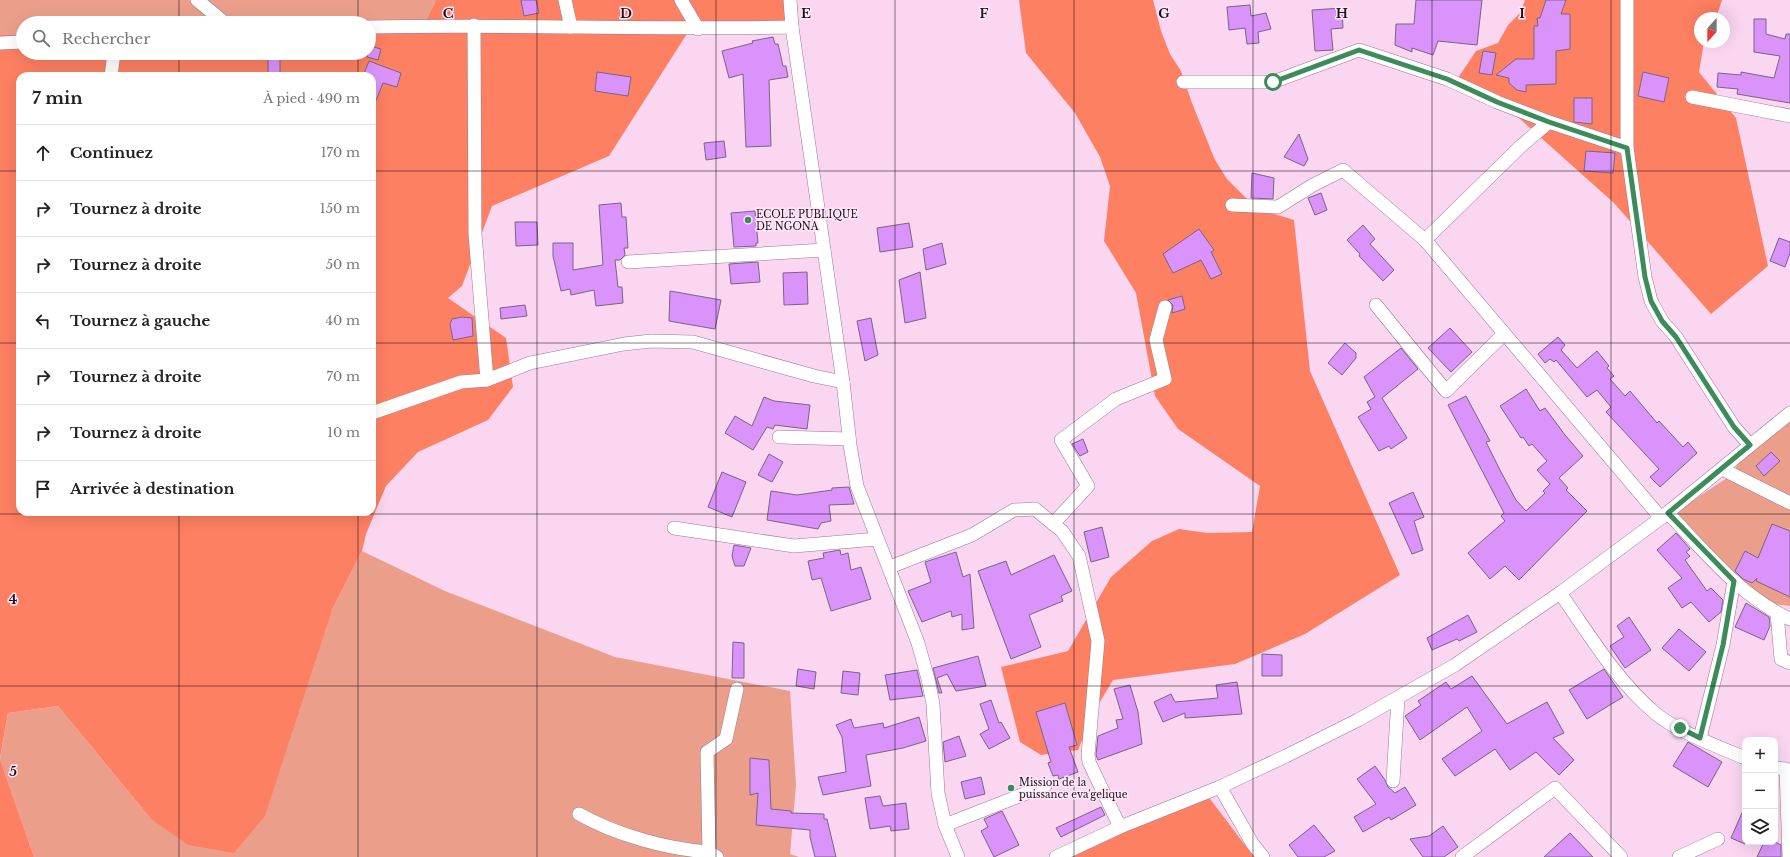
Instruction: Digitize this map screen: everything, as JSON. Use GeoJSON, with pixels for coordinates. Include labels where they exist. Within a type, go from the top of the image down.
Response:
{"type":"FeatureCollection","features":[{"type":"Feature","properties":{"kind":"street"},"geometry":{"type":"LineString","coordinates":[[197,0],[217,16]]}},
{"type":"Feature","properties":{"kind":"street"},"geometry":{"type":"LineString","coordinates":[[565,0],[571,27]]}},
{"type":"Feature","properties":{"kind":"street"},"geometry":{"type":"LineString","coordinates":[[681,0],[698,29]]}},
{"type":"Feature","properties":{"kind":"street"},"geometry":{"type":"LineString","coordinates":[[790,0],[792,27],[849,439],[857,486],[877,539],[890,566],[918,643],[934,710],[938,793],[945,825],[958,857]]}},
{"type":"Feature","properties":{"kind":"street"},"geometry":{"type":"LineString","coordinates":[[1628,0],[1627,148],[1645,277],[1651,301],[1662,321],[1676,337],[1734,427],[1750,445]]}},
{"type":"Feature","properties":{"kind":"street"},"geometry":{"type":"LineString","coordinates":[[474,25],[475,234],[487,380]]}},
{"type":"Feature","properties":{"kind":"street"},"geometry":{"type":"LineString","coordinates":[[376,27],[474,25],[698,29],[792,27]]}},
{"type":"Feature","properties":{"kind":"street"},"geometry":{"type":"LineString","coordinates":[[0,43],[16,42]]}},
{"type":"Feature","properties":{"kind":"street"},"geometry":{"type":"LineString","coordinates":[[1183,82],[1273,82],[1359,50],[1447,79],[1497,102],[1549,122],[1627,148]]}},
{"type":"Feature","properties":{"kind":"street"},"geometry":{"type":"LineString","coordinates":[[112,72],[113,60]]}},
{"type":"Feature","properties":{"kind":"street"},"geometry":{"type":"LineString","coordinates":[[1692,97],[1790,116]]}},
{"type":"Feature","properties":{"kind":"street"},"geometry":{"type":"LineString","coordinates":[[1425,240],[1521,146],[1549,122]]}},
{"type":"Feature","properties":{"kind":"street"},"geometry":{"type":"LineString","coordinates":[[1232,205],[1278,207],[1313,185],[1343,170],[1425,240],[1504,334],[1664,516],[1734,581],[1777,613],[1790,619]]}},
{"type":"Feature","properties":{"kind":"street"},"geometry":{"type":"LineString","coordinates":[[628,262],[824,250]]}},
{"type":"Feature","properties":{"kind":"street"},"geometry":{"type":"LineString","coordinates":[[1376,305],[1446,391],[1504,334]]}},
{"type":"Feature","properties":{"kind":"street"},"geometry":{"type":"LineString","coordinates":[[1053,524],[1088,486],[1061,440],[1116,399],[1165,379],[1156,340],[1165,308]]}},
{"type":"Feature","properties":{"kind":"street"},"geometry":{"type":"LineString","coordinates":[[376,412],[461,382],[487,380],[530,363],[624,344],[651,341],[693,342],[814,376],[842,382]]}},
{"type":"Feature","properties":{"kind":"street"},"geometry":{"type":"LineString","coordinates":[[1056,857],[1120,827],[1220,787],[1345,727],[1455,665],[1560,593],[1664,516],[1790,413]]}},
{"type":"Feature","properties":{"kind":"street"},"geometry":{"type":"LineString","coordinates":[[779,437],[849,439]]}},
{"type":"Feature","properties":{"kind":"street"},"geometry":{"type":"LineString","coordinates":[[1722,469],[1790,504]]}},
{"type":"Feature","properties":{"kind":"street"},"geometry":{"type":"LineString","coordinates":[[890,566],[972,535],[1014,510],[1035,509],[1062,531],[1078,556],[1088,596],[1098,648],[1091,707],[1088,755],[1089,762],[1120,827]]}},
{"type":"Feature","properties":{"kind":"street"},"geometry":{"type":"LineString","coordinates":[[674,528],[794,546],[877,539]]}},
{"type":"Feature","properties":{"kind":"street"},"geometry":{"type":"LineString","coordinates":[[1700,738],[1723,645],[1734,581]]}},
{"type":"Feature","properties":{"kind":"street"},"geometry":{"type":"LineString","coordinates":[[1560,593],[1607,660],[1656,714],[1700,738],[1742,757]]}},
{"type":"Feature","properties":{"kind":"street"},"geometry":{"type":"LineString","coordinates":[[1777,613],[1781,659],[1790,663]]}},
{"type":"Feature","properties":{"kind":"street"},"geometry":{"type":"LineString","coordinates":[[579,814],[592,821],[645,840],[685,850],[713,854],[707,752],[726,739],[737,689]]}},
{"type":"Feature","properties":{"kind":"street"},"geometry":{"type":"LineString","coordinates":[[1393,781],[1398,698]]}},
{"type":"Feature","properties":{"kind":"street"},"geometry":{"type":"LineString","coordinates":[[1778,768],[1786,769],[1789,857]]}},
{"type":"Feature","properties":{"kind":"street"},"geometry":{"type":"LineString","coordinates":[[945,825],[1045,786]]}},
{"type":"Feature","properties":{"kind":"street"},"geometry":{"type":"LineString","coordinates":[[1220,787],[1252,843],[1263,857]]}},
{"type":"Feature","properties":{"kind":"street"},"geometry":{"type":"LineString","coordinates":[[1462,857],[1555,788],[1620,857]]}},
{"type":"Feature","properties":{"kind":"street"},"geometry":{"type":"LineString","coordinates":[[1679,857],[1718,839]]}},
{"type":"Feature","properties":{"kind":"shaded area"},"geometry":{"type":"Polygon","coordinates":[[[0,0],[436,0],[425,22],[376,22],[376,16],[16,16],[16,34],[0,35],[0,0]]]}},
{"type":"Feature","properties":{"kind":"shaded area"},"geometry":{"type":"Polygon","coordinates":[[[436,0],[786,0],[792,27],[690,29],[609,156],[492,206],[462,286],[448,298],[506,338],[513,387],[488,420],[418,452],[386,486],[376,510],[376,72],[16,72],[16,516],[374,516],[366,534],[362,551],[332,610],[265,816],[234,853],[188,845],[151,819],[58,706],[8,713],[0,758],[0,35],[16,34],[16,60],[376,60],[376,23],[425,22],[436,0]]]}},
{"type":"Feature","properties":{"kind":"shaded area"},"geometry":{"type":"Polygon","coordinates":[[[1019,0],[1153,0],[1161,31],[1170,54],[1181,71],[1215,160],[1227,179],[1256,208],[1294,220],[1310,371],[1400,575],[1305,634],[1235,664],[1113,680],[1095,710],[1078,750],[1041,755],[1020,742],[1001,667],[1068,651],[1111,577],[1152,541],[1179,529],[1207,533],[1252,532],[1260,486],[1178,429],[1155,396],[1136,293],[1104,241],[1110,186],[1100,157],[1075,113],[1026,53],[1019,0]]]}},
{"type":"Feature","properties":{"kind":"shaded area"},"geometry":{"type":"Polygon","coordinates":[[[1525,0],[1722,0],[1718,12],[1694,12],[1694,48],[1703,48],[1699,72],[1736,118],[1768,266],[1711,314],[1614,203],[1509,109],[1456,81],[1476,51],[1498,43],[1508,25],[1520,13],[1525,0]]]}},
{"type":"Feature","properties":{"kind":"shaded area"},"geometry":{"type":"Polygon","coordinates":[[[1790,420],[1790,606],[1767,603],[1665,519],[1733,474],[1738,463],[1790,420]]]}},
{"type":"Feature","properties":{"kind":"shaded area"},"geometry":{"type":"Polygon","coordinates":[[[362,551],[445,591],[615,657],[790,691],[796,785],[790,854],[799,857],[34,857],[0,759],[8,713],[58,706],[151,819],[332,610],[362,551]]]}},
{"type":"Feature","properties":{"kind":"shaded area"},"geometry":{"type":"Polygon","coordinates":[[[0,759],[34,857],[0,857],[0,759]]]}},
{"type":"Feature","properties":{"kind":"shaded area"},"geometry":{"type":"Polygon","coordinates":[[[1207,795],[1254,857],[1053,857],[1207,795]]]}},
{"type":"Feature","properties":{"kind":"building"},"geometry":{"type":"Polygon","coordinates":[[[521,0],[536,0],[539,13],[524,16],[521,0]]]}},
{"type":"Feature","properties":{"kind":"building"},"geometry":{"type":"Polygon","coordinates":[[[1416,0],[1482,0],[1477,45],[1438,41],[1433,55],[1412,48],[1412,52],[1395,45],[1396,24],[1414,24],[1416,0]]]}},
{"type":"Feature","properties":{"kind":"building"},"geometry":{"type":"Polygon","coordinates":[[[1546,0],[1566,0],[1561,14],[1570,14],[1570,49],[1556,51],[1556,84],[1526,85],[1526,92],[1517,90],[1509,83],[1509,78],[1496,75],[1516,59],[1534,59],[1534,26],[1538,26],[1537,18],[1540,18],[1546,0]]]}},
{"type":"Feature","properties":{"kind":"building"},"geometry":{"type":"Polygon","coordinates":[[[1250,5],[1251,16],[1266,13],[1271,29],[1258,32],[1259,43],[1247,44],[1245,28],[1229,30],[1227,7],[1250,5]]]}},
{"type":"Feature","properties":{"kind":"building"},"geometry":{"type":"Polygon","coordinates":[[[1342,8],[1343,28],[1331,29],[1333,50],[1315,51],[1312,10],[1342,8]]]}},
{"type":"Feature","properties":{"kind":"building"},"geometry":{"type":"Polygon","coordinates":[[[1754,19],[1766,19],[1766,34],[1785,39],[1786,34],[1790,34],[1790,103],[1737,94],[1738,89],[1717,87],[1718,73],[1741,75],[1741,72],[1774,78],[1780,56],[1754,52],[1754,19]]]}},
{"type":"Feature","properties":{"kind":"building"},"geometry":{"type":"Polygon","coordinates":[[[773,37],[775,44],[778,44],[783,66],[786,66],[788,77],[769,80],[771,146],[746,147],[743,74],[729,78],[722,51],[753,43],[752,41],[773,37]]]}},
{"type":"Feature","properties":{"kind":"building"},"geometry":{"type":"Polygon","coordinates":[[[376,48],[381,49],[378,60],[376,59],[376,48]]]}},
{"type":"Feature","properties":{"kind":"building"},"geometry":{"type":"Polygon","coordinates":[[[1483,51],[1496,53],[1492,75],[1479,73],[1483,51]]]}},
{"type":"Feature","properties":{"kind":"building"},"geometry":{"type":"Polygon","coordinates":[[[268,60],[280,60],[280,72],[268,72],[268,60]]]}},
{"type":"Feature","properties":{"kind":"building"},"geometry":{"type":"Polygon","coordinates":[[[369,61],[401,73],[397,87],[383,83],[376,100],[376,72],[365,72],[369,61]]]}},
{"type":"Feature","properties":{"kind":"building"},"geometry":{"type":"Polygon","coordinates":[[[597,72],[631,77],[628,96],[595,91],[597,72]]]}},
{"type":"Feature","properties":{"kind":"building"},"geometry":{"type":"Polygon","coordinates":[[[1643,72],[1669,78],[1664,102],[1638,96],[1643,72]]]}},
{"type":"Feature","properties":{"kind":"building"},"geometry":{"type":"Polygon","coordinates":[[[1574,98],[1592,98],[1592,124],[1574,122],[1574,98]]]}},
{"type":"Feature","properties":{"kind":"building"},"geometry":{"type":"Polygon","coordinates":[[[1299,134],[1308,159],[1304,166],[1284,157],[1299,134]]]}},
{"type":"Feature","properties":{"kind":"building"},"geometry":{"type":"Polygon","coordinates":[[[724,141],[726,157],[706,160],[704,143],[724,141]]]}},
{"type":"Feature","properties":{"kind":"building"},"geometry":{"type":"Polygon","coordinates":[[[1586,151],[1615,153],[1613,173],[1584,171],[1586,151]]]}},
{"type":"Feature","properties":{"kind":"building"},"geometry":{"type":"Polygon","coordinates":[[[1252,173],[1274,178],[1273,199],[1251,198],[1252,173]]]}},
{"type":"Feature","properties":{"kind":"building"},"geometry":{"type":"Polygon","coordinates":[[[1321,193],[1327,210],[1315,215],[1308,198],[1321,193]]]}},
{"type":"Feature","properties":{"kind":"building"},"geometry":{"type":"Polygon","coordinates":[[[621,203],[622,217],[626,217],[628,248],[624,248],[625,255],[620,260],[615,260],[618,287],[622,287],[623,303],[596,306],[594,290],[571,295],[570,289],[561,291],[553,256],[553,243],[573,243],[573,270],[603,265],[599,205],[621,203]]]}},
{"type":"Feature","properties":{"kind":"building"},"geometry":{"type":"Polygon","coordinates":[[[755,211],[758,243],[756,243],[756,246],[734,247],[731,213],[755,211]]]}},
{"type":"Feature","properties":{"kind":"building"},"geometry":{"type":"Polygon","coordinates":[[[515,222],[537,222],[538,245],[516,246],[515,222]]]}},
{"type":"Feature","properties":{"kind":"building"},"geometry":{"type":"Polygon","coordinates":[[[909,223],[913,247],[880,252],[877,228],[909,223]]]}},
{"type":"Feature","properties":{"kind":"building"},"geometry":{"type":"Polygon","coordinates":[[[1363,225],[1375,239],[1370,244],[1394,270],[1383,281],[1359,256],[1360,254],[1347,240],[1363,225]]]}},
{"type":"Feature","properties":{"kind":"building"},"geometry":{"type":"Polygon","coordinates":[[[1199,229],[1214,250],[1211,252],[1222,274],[1211,279],[1201,260],[1173,273],[1163,254],[1199,229]]]}},
{"type":"Feature","properties":{"kind":"building"},"geometry":{"type":"Polygon","coordinates":[[[1779,238],[1790,242],[1790,253],[1785,267],[1770,261],[1779,238]]]}},
{"type":"Feature","properties":{"kind":"building"},"geometry":{"type":"Polygon","coordinates":[[[942,243],[946,264],[926,270],[923,249],[942,243]]]}},
{"type":"Feature","properties":{"kind":"building"},"geometry":{"type":"Polygon","coordinates":[[[758,262],[760,282],[731,284],[729,264],[758,262]]]}},
{"type":"Feature","properties":{"kind":"building"},"geometry":{"type":"Polygon","coordinates":[[[807,272],[808,304],[784,305],[783,273],[807,272]]]}},
{"type":"Feature","properties":{"kind":"building"},"geometry":{"type":"Polygon","coordinates":[[[920,272],[926,318],[905,323],[899,280],[920,272]]]}},
{"type":"Feature","properties":{"kind":"building"},"geometry":{"type":"Polygon","coordinates":[[[670,291],[721,300],[715,329],[669,321],[670,291]]]}},
{"type":"Feature","properties":{"kind":"building"},"geometry":{"type":"Polygon","coordinates":[[[1182,296],[1185,309],[1172,313],[1173,305],[1168,300],[1182,296]]]}},
{"type":"Feature","properties":{"kind":"building"},"geometry":{"type":"Polygon","coordinates":[[[525,305],[527,316],[501,319],[500,308],[525,305]]]}},
{"type":"Feature","properties":{"kind":"building"},"geometry":{"type":"Polygon","coordinates":[[[462,317],[472,318],[473,336],[453,340],[450,324],[452,319],[462,317]]]}},
{"type":"Feature","properties":{"kind":"building"},"geometry":{"type":"Polygon","coordinates":[[[871,318],[878,355],[865,361],[857,321],[871,318]]]}},
{"type":"Feature","properties":{"kind":"building"},"geometry":{"type":"Polygon","coordinates":[[[1450,328],[1472,352],[1451,372],[1428,348],[1450,328]]]}},
{"type":"Feature","properties":{"kind":"building"},"geometry":{"type":"Polygon","coordinates":[[[1558,337],[1565,345],[1561,350],[1577,368],[1597,351],[1609,366],[1607,368],[1614,376],[1610,379],[1625,396],[1630,391],[1657,423],[1659,421],[1683,447],[1688,442],[1697,453],[1660,487],[1650,477],[1659,469],[1606,412],[1611,407],[1597,390],[1587,397],[1556,360],[1554,362],[1550,359],[1545,363],[1538,354],[1558,337]]]}},
{"type":"Feature","properties":{"kind":"building"},"geometry":{"type":"Polygon","coordinates":[[[1345,343],[1356,353],[1356,358],[1342,375],[1328,363],[1345,343]]]}},
{"type":"Feature","properties":{"kind":"building"},"geometry":{"type":"Polygon","coordinates":[[[1401,348],[1418,369],[1382,398],[1407,438],[1391,449],[1389,446],[1379,451],[1358,417],[1371,409],[1367,402],[1375,397],[1364,377],[1401,348]]]}},
{"type":"Feature","properties":{"kind":"building"},"geometry":{"type":"Polygon","coordinates":[[[1526,389],[1540,411],[1545,408],[1583,456],[1559,478],[1568,488],[1566,490],[1587,511],[1519,580],[1505,566],[1490,579],[1468,553],[1505,521],[1501,516],[1504,513],[1448,405],[1466,396],[1490,441],[1486,442],[1501,472],[1516,500],[1526,511],[1545,493],[1543,491],[1550,484],[1537,470],[1547,461],[1532,444],[1529,446],[1523,437],[1521,438],[1500,406],[1526,389]]]}},
{"type":"Feature","properties":{"kind":"building"},"geometry":{"type":"Polygon","coordinates":[[[764,397],[774,401],[810,405],[807,429],[775,425],[773,429],[767,427],[753,450],[725,433],[735,416],[752,426],[764,397]]]}},
{"type":"Feature","properties":{"kind":"building"},"geometry":{"type":"Polygon","coordinates":[[[1083,439],[1088,452],[1080,456],[1072,444],[1083,439]]]}},
{"type":"Feature","properties":{"kind":"building"},"geometry":{"type":"Polygon","coordinates":[[[1771,452],[1780,461],[1764,476],[1756,466],[1771,452]]]}},
{"type":"Feature","properties":{"kind":"building"},"geometry":{"type":"Polygon","coordinates":[[[769,454],[783,462],[772,482],[758,475],[769,454]]]}},
{"type":"Feature","properties":{"kind":"building"},"geometry":{"type":"Polygon","coordinates":[[[722,472],[746,482],[732,517],[708,507],[722,472]]]}},
{"type":"Feature","properties":{"kind":"building"},"geometry":{"type":"Polygon","coordinates":[[[849,487],[854,504],[829,505],[831,521],[821,523],[818,529],[767,520],[771,491],[797,495],[832,490],[832,488],[849,487]]]}},
{"type":"Feature","properties":{"kind":"building"},"geometry":{"type":"Polygon","coordinates":[[[1413,492],[1424,517],[1414,521],[1423,550],[1412,554],[1389,503],[1413,492]]]}},
{"type":"Feature","properties":{"kind":"building"},"geometry":{"type":"Polygon","coordinates":[[[1772,524],[1790,531],[1790,597],[1756,581],[1757,578],[1752,583],[1743,579],[1735,571],[1745,551],[1758,558],[1772,524]]]}},
{"type":"Feature","properties":{"kind":"building"},"geometry":{"type":"Polygon","coordinates":[[[1102,527],[1109,557],[1091,562],[1084,532],[1102,527]]]}},
{"type":"Feature","properties":{"kind":"building"},"geometry":{"type":"Polygon","coordinates":[[[1676,533],[1690,549],[1686,552],[1690,556],[1685,560],[1707,591],[1711,588],[1723,600],[1721,612],[1709,622],[1691,602],[1682,608],[1668,588],[1682,578],[1657,550],[1676,533]]]}},
{"type":"Feature","properties":{"kind":"building"},"geometry":{"type":"Polygon","coordinates":[[[734,545],[751,548],[744,566],[735,566],[732,556],[734,545]]]}},
{"type":"Feature","properties":{"kind":"building"},"geometry":{"type":"Polygon","coordinates":[[[840,550],[841,555],[848,553],[851,570],[861,567],[871,599],[831,611],[821,578],[812,580],[808,561],[824,558],[823,553],[840,550]]]}},
{"type":"Feature","properties":{"kind":"building"},"geometry":{"type":"Polygon","coordinates":[[[956,552],[963,577],[970,574],[974,628],[962,630],[962,614],[952,617],[951,611],[922,622],[908,591],[931,582],[925,562],[956,552]]]}},
{"type":"Feature","properties":{"kind":"building"},"geometry":{"type":"Polygon","coordinates":[[[1054,555],[1072,591],[1061,596],[1063,601],[1029,615],[1041,647],[1011,659],[978,571],[1006,561],[1011,575],[1054,555]]]}},
{"type":"Feature","properties":{"kind":"building"},"geometry":{"type":"Polygon","coordinates":[[[1746,603],[1769,617],[1770,626],[1764,640],[1735,627],[1746,603]]]}},
{"type":"Feature","properties":{"kind":"building"},"geometry":{"type":"Polygon","coordinates":[[[1468,615],[1477,632],[1459,641],[1457,639],[1432,650],[1427,638],[1468,615]]]}},
{"type":"Feature","properties":{"kind":"building"},"geometry":{"type":"Polygon","coordinates":[[[1629,617],[1651,650],[1625,668],[1610,646],[1624,637],[1617,626],[1629,617]]]}},
{"type":"Feature","properties":{"kind":"building"},"geometry":{"type":"Polygon","coordinates":[[[1679,629],[1706,652],[1689,671],[1662,648],[1679,629]]]}},
{"type":"Feature","properties":{"kind":"building"},"geometry":{"type":"Polygon","coordinates":[[[733,642],[744,643],[744,678],[732,678],[733,642]]]}},
{"type":"Feature","properties":{"kind":"building"},"geometry":{"type":"Polygon","coordinates":[[[1262,654],[1282,655],[1282,676],[1262,676],[1262,654]]]}},
{"type":"Feature","properties":{"kind":"building"},"geometry":{"type":"Polygon","coordinates":[[[978,656],[986,686],[956,691],[947,674],[937,678],[942,693],[939,693],[933,668],[978,656]]]}},
{"type":"Feature","properties":{"kind":"building"},"geometry":{"type":"Polygon","coordinates":[[[798,669],[816,672],[814,689],[796,686],[798,669]]]}},
{"type":"Feature","properties":{"kind":"building"},"geometry":{"type":"Polygon","coordinates":[[[1604,669],[1623,697],[1587,719],[1569,690],[1604,669]]]}},
{"type":"Feature","properties":{"kind":"building"},"geometry":{"type":"Polygon","coordinates":[[[917,670],[923,696],[890,700],[885,675],[917,670]]]}},
{"type":"Feature","properties":{"kind":"building"},"geometry":{"type":"Polygon","coordinates":[[[843,671],[860,673],[858,695],[841,693],[843,671]]]}},
{"type":"Feature","properties":{"kind":"building"},"geometry":{"type":"Polygon","coordinates":[[[1472,676],[1507,724],[1547,702],[1564,733],[1553,738],[1574,760],[1559,775],[1536,752],[1510,770],[1495,749],[1455,776],[1442,759],[1482,731],[1467,707],[1420,740],[1405,716],[1421,705],[1418,701],[1446,682],[1451,689],[1472,676]]]}},
{"type":"Feature","properties":{"kind":"building"},"geometry":{"type":"Polygon","coordinates":[[[1237,682],[1242,714],[1185,718],[1185,713],[1163,722],[1154,702],[1171,694],[1175,702],[1218,698],[1216,685],[1237,682]]]}},
{"type":"Feature","properties":{"kind":"building"},"geometry":{"type":"Polygon","coordinates":[[[1130,685],[1138,712],[1142,744],[1098,760],[1096,755],[1098,736],[1118,728],[1116,720],[1123,719],[1114,689],[1130,685]]]}},
{"type":"Feature","properties":{"kind":"building"},"geometry":{"type":"Polygon","coordinates":[[[991,700],[999,723],[1001,722],[1010,738],[989,749],[980,734],[989,729],[980,704],[991,700]]]}},
{"type":"Feature","properties":{"kind":"building"},"geometry":{"type":"Polygon","coordinates":[[[1065,703],[1077,745],[1069,747],[1078,772],[1059,779],[1058,775],[1053,776],[1048,763],[1051,762],[1036,712],[1065,703]]]}},
{"type":"Feature","properties":{"kind":"building"},"geometry":{"type":"Polygon","coordinates":[[[919,717],[926,741],[903,748],[866,755],[871,786],[823,795],[818,777],[846,772],[842,737],[836,725],[851,719],[854,728],[883,723],[884,728],[919,717]]]}},
{"type":"Feature","properties":{"kind":"building"},"geometry":{"type":"Polygon","coordinates":[[[959,736],[966,756],[945,762],[943,742],[959,736]]]}},
{"type":"Feature","properties":{"kind":"building"},"geometry":{"type":"Polygon","coordinates":[[[1688,742],[1722,762],[1708,787],[1673,766],[1688,742]]]}},
{"type":"Feature","properties":{"kind":"building"},"geometry":{"type":"Polygon","coordinates":[[[750,758],[769,760],[771,809],[791,811],[791,813],[824,814],[824,819],[827,819],[836,857],[815,857],[810,837],[810,830],[756,825],[758,793],[750,795],[750,758]]]}},
{"type":"Feature","properties":{"kind":"building"},"geometry":{"type":"Polygon","coordinates":[[[1375,766],[1388,787],[1395,793],[1405,787],[1416,805],[1391,820],[1389,817],[1363,832],[1354,817],[1376,804],[1357,779],[1375,766]]]}},
{"type":"Feature","properties":{"kind":"building"},"geometry":{"type":"Polygon","coordinates":[[[981,777],[985,794],[965,799],[961,782],[981,777]]]}},
{"type":"Feature","properties":{"kind":"building"},"geometry":{"type":"Polygon","coordinates":[[[880,796],[883,806],[906,803],[909,829],[891,831],[890,826],[870,829],[865,798],[880,796]]]}},
{"type":"Feature","properties":{"kind":"building"},"geometry":{"type":"Polygon","coordinates":[[[1101,807],[1105,815],[1061,837],[1056,828],[1101,807]]]}},
{"type":"Feature","properties":{"kind":"building"},"geometry":{"type":"Polygon","coordinates":[[[1002,811],[1019,845],[994,857],[981,831],[988,827],[984,819],[1002,811]]]}},
{"type":"Feature","properties":{"kind":"building"},"geometry":{"type":"Polygon","coordinates":[[[1742,813],[1742,843],[1731,838],[1742,813]]]}},
{"type":"Feature","properties":{"kind":"building"},"geometry":{"type":"Polygon","coordinates":[[[1314,825],[1335,851],[1324,857],[1298,857],[1289,845],[1314,825]]]}},
{"type":"Feature","properties":{"kind":"building"},"geometry":{"type":"Polygon","coordinates":[[[1443,826],[1458,847],[1444,857],[1423,857],[1410,839],[1429,836],[1443,826]]]}},
{"type":"Feature","properties":{"kind":"building"},"geometry":{"type":"Polygon","coordinates":[[[1570,833],[1593,857],[1544,857],[1570,833]]]}},
{"type":"Feature","properties":{"kind":"building"},"geometry":{"type":"Polygon","coordinates":[[[1778,844],[1781,845],[1781,857],[1757,857],[1763,845],[1778,845],[1778,844]]]}},
{"type":"Feature","properties":{"kind":"place","name":"ECOLE PUBLIQUE DE NGONA"},"geometry":{"type":"Point","coordinates":[748,220]}},
{"type":"Feature","properties":{"kind":"place","name":"Mission de la puissance eva'gelique"},"geometry":{"type":"Point","coordinates":[1011,788]}},
{"type":"Feature","properties":{"kind":"route"},"geometry":{"type":"LineString","coordinates":[[1273,82],[1359,50],[1447,79],[1497,102],[1549,122],[1627,148],[1645,277],[1651,301],[1662,321],[1676,337],[1734,427],[1750,445],[1668,513],[1710,558],[1734,581],[1723,645],[1700,738],[1680,728]]}}]}
